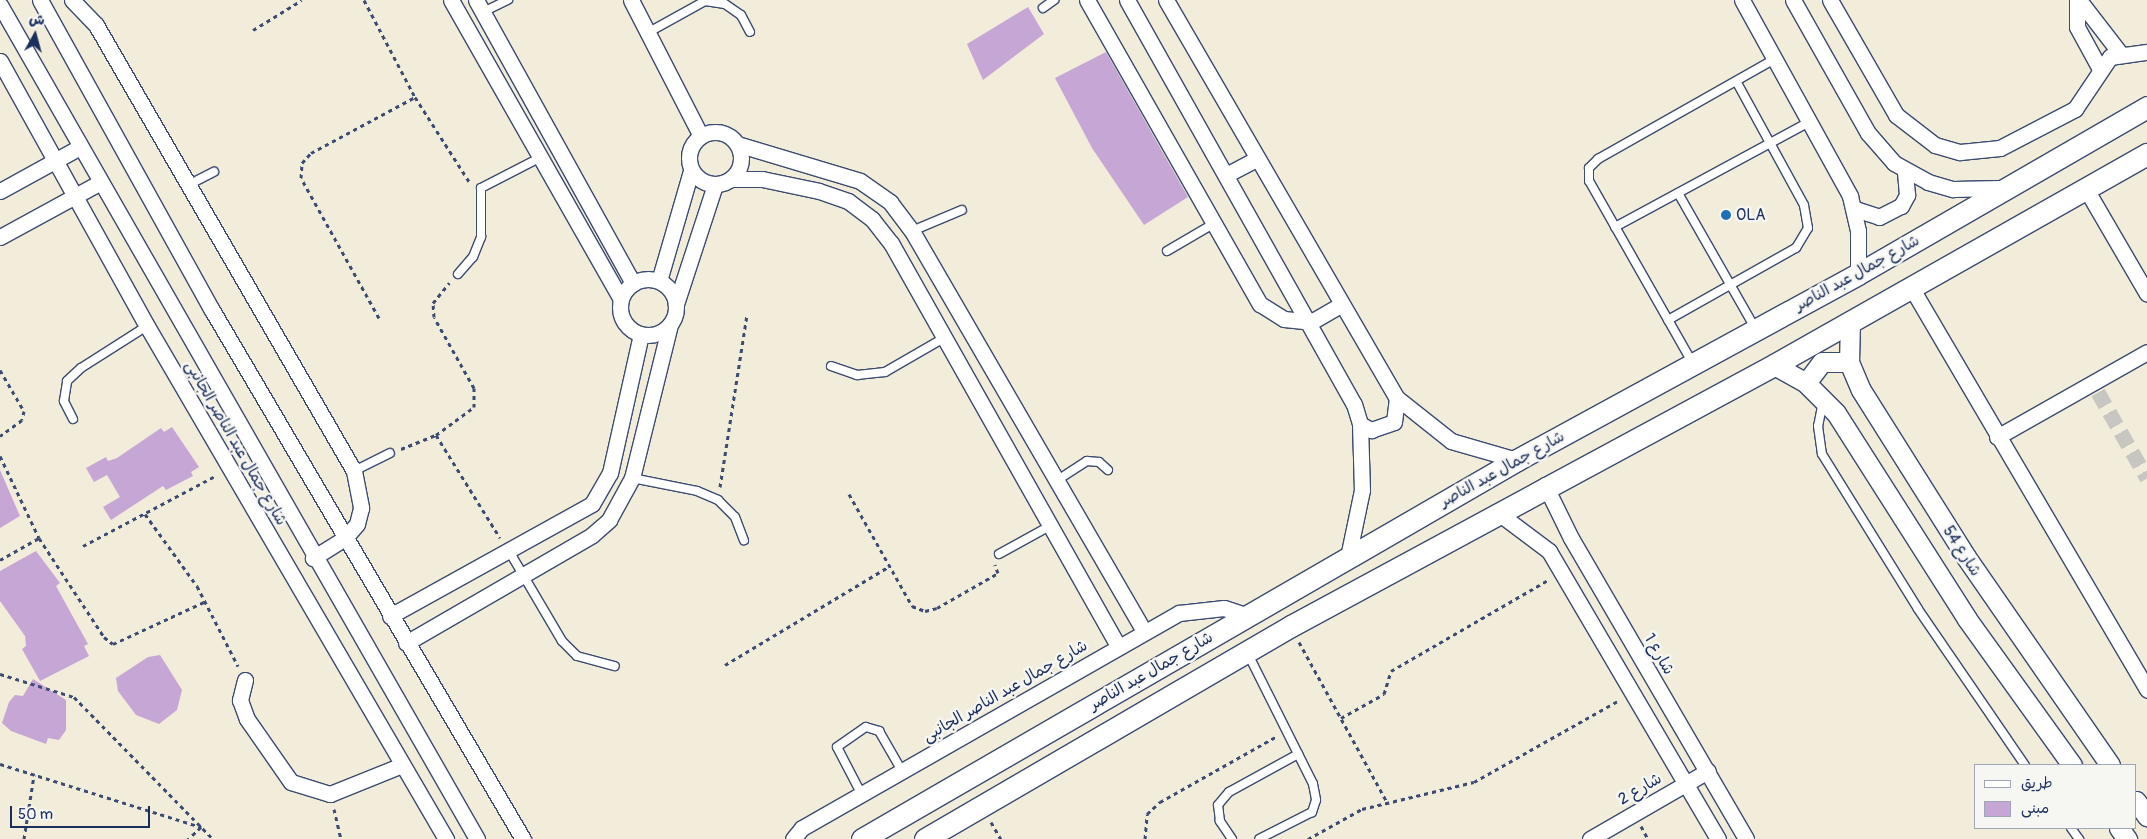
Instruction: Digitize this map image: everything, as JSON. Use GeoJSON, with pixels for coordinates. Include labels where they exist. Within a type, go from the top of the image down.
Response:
{"type":"FeatureCollection","features":[{"type":"Feature","properties":{"kind":"main road","name":"شارع جمال عبد الناصر"},"geometry":{"type":"LineString","coordinates":[[862,839],[1246,615],[1517,460],[1755,328],[1858,274],[2147,107]]}},
{"type":"Feature","properties":{"kind":"main road","name":"شارع جمال عبد الناصر"},"geometry":{"type":"LineString","coordinates":[[925,839],[1291,626],[1546,485],[1774,365],[2147,154]]}},
{"type":"Feature","properties":{"kind":"street"},"geometry":{"type":"LineString","coordinates":[[8,0],[0,5],[99,183],[477,839]]}},
{"type":"Feature","properties":{"kind":"street"},"geometry":{"type":"LineString","coordinates":[[40,0],[345,538],[523,839]]}},
{"type":"Feature","properties":{"kind":"street"},"geometry":{"type":"LineString","coordinates":[[72,0],[96,25],[190,184],[354,471],[361,508],[357,524],[345,538],[314,558]]}},
{"type":"Feature","properties":{"kind":"street"},"geometry":{"type":"LineString","coordinates":[[451,0],[539,158],[621,299],[621,317],[641,334],[657,334],[670,325]]}},
{"type":"Feature","properties":{"kind":"street"},"geometry":{"type":"LineString","coordinates":[[631,0],[701,136]]}},
{"type":"Feature","properties":{"kind":"street"},"geometry":{"type":"LineString","coordinates":[[1087,0],[1260,304],[1284,319],[1312,322],[1341,305]]}},
{"type":"Feature","properties":{"kind":"street"},"geometry":{"type":"LineString","coordinates":[[1127,0],[1343,379],[1360,424],[1362,490],[1348,557]]}},
{"type":"Feature","properties":{"kind":"street"},"geometry":{"type":"LineString","coordinates":[[1166,0],[1256,159],[1397,398],[1451,441],[1517,460]]}},
{"type":"Feature","properties":{"kind":"street"},"geometry":{"type":"LineString","coordinates":[[1742,0],[1810,122],[1855,209],[1858,274]]}},
{"type":"Feature","properties":{"kind":"street"},"geometry":{"type":"LineString","coordinates":[[1793,0],[1868,133],[1905,170],[1953,189],[2004,188]]}},
{"type":"Feature","properties":{"kind":"street"},"geometry":{"type":"LineString","coordinates":[[1830,0],[1896,115],[1924,138],[1947,149],[1972,152],[2000,148],[2067,114],[2083,100],[2100,68],[2120,53],[2147,52]]}},
{"type":"Feature","properties":{"kind":"street"},"geometry":{"type":"LineString","coordinates":[[2078,0],[2077,27],[2100,68]]}},
{"type":"Feature","properties":{"kind":"street"},"geometry":{"type":"LineString","coordinates":[[2078,0],[2120,53]]}},
{"type":"Feature","properties":{"kind":"street"},"geometry":{"type":"LineString","coordinates":[[479,6],[633,283]]}},
{"type":"Feature","properties":{"kind":"street","name":"شارع جمال عبد الناصر الجانبى"},"geometry":{"type":"LineString","coordinates":[[0,61],[147,326],[446,839]]}},
{"type":"Feature","properties":{"kind":"street"},"geometry":{"type":"LineString","coordinates":[[659,281],[691,171],[689,151],[701,136],[725,134],[737,144],[860,181],[890,202],[912,231],[1144,632]]}},
{"type":"Feature","properties":{"kind":"street"},"geometry":{"type":"LineString","coordinates":[[731,179],[741,163],[737,144]]}},
{"type":"Feature","properties":{"kind":"street"},"geometry":{"type":"LineString","coordinates":[[0,191],[80,147]]}},
{"type":"Feature","properties":{"kind":"street"},"geometry":{"type":"LineString","coordinates":[[1226,175],[1256,159]]}},
{"type":"Feature","properties":{"kind":"street"},"geometry":{"type":"LineString","coordinates":[[1855,209],[1878,217],[1901,206],[1907,195],[1905,170]]}},
{"type":"Feature","properties":{"kind":"street"},"geometry":{"type":"LineString","coordinates":[[691,171],[715,185]]}},
{"type":"Feature","properties":{"kind":"street"},"geometry":{"type":"LineString","coordinates":[[715,185],[731,179],[762,179],[819,191],[848,201],[872,219],[891,242],[1118,646]]}},
{"type":"Feature","properties":{"kind":"street"},"geometry":{"type":"LineString","coordinates":[[0,237],[99,183]]}},
{"type":"Feature","properties":{"kind":"street"},"geometry":{"type":"LineString","coordinates":[[406,643],[522,575],[609,520],[632,478],[670,325],[715,185]]}},
{"type":"Feature","properties":{"kind":"street"},"geometry":{"type":"LineString","coordinates":[[2086,189],[2147,294]]}},
{"type":"Feature","properties":{"kind":"street"},"geometry":{"type":"LineString","coordinates":[[621,299],[633,283],[659,281],[670,290],[676,304]]}},
{"type":"Feature","properties":{"kind":"street"},"geometry":{"type":"LineString","coordinates":[[1911,287],[1997,437],[2147,690]]}},
{"type":"Feature","properties":{"kind":"street","name":"شارع 54"},"geometry":{"type":"LineString","coordinates":[[1850,322],[1849,362],[1861,390],[1961,549],[2109,764]]}},
{"type":"Feature","properties":{"kind":"street"},"geometry":{"type":"LineString","coordinates":[[390,616],[577,516],[603,490],[641,334]]}},
{"type":"Feature","properties":{"kind":"street"},"geometry":{"type":"LineString","coordinates":[[1997,437],[2095,387],[2147,352]]}},
{"type":"Feature","properties":{"kind":"street"},"geometry":{"type":"LineString","coordinates":[[1806,383],[1822,362],[1849,362]]}},
{"type":"Feature","properties":{"kind":"street","name":"شارع 54"},"geometry":{"type":"LineString","coordinates":[[1774,365],[1806,383],[1823,399],[1968,619],[2071,764]]}},
{"type":"Feature","properties":{"kind":"street"},"geometry":{"type":"LineString","coordinates":[[1360,424],[1377,429],[1394,422],[1397,398]]}},
{"type":"Feature","properties":{"kind":"street"},"geometry":{"type":"LineString","coordinates":[[994,427],[1018,414]]}},
{"type":"Feature","properties":{"kind":"street","name":"شارع 1"},"geometry":{"type":"LineString","coordinates":[[1546,485],[1571,538],[1746,839]]}},
{"type":"Feature","properties":{"kind":"street"},"geometry":{"type":"LineString","coordinates":[[1497,512],[1533,535],[1562,572],[1687,782],[1718,839]]}},
{"type":"Feature","properties":{"kind":"street","name":"شارع جمال عبد الناصر الجانبى"},"geometry":{"type":"LineString","coordinates":[[793,839],[802,828],[1144,632],[1201,607],[1246,615]]}},
{"type":"Feature","properties":{"kind":"street"},"geometry":{"type":"LineString","coordinates":[[245,680],[240,700],[256,738],[291,782],[310,792],[330,794],[402,765]]}},
{"type":"Feature","properties":{"kind":"street","name":"شارع 2"},"geometry":{"type":"LineString","coordinates":[[1590,839],[1708,771]]}},
{"type":"Feature","properties":{"kind":"street"},"geometry":{"type":"LineString","coordinates":[[2137,802],[2147,816]]}},
{"type":"Feature","properties":{"kind":"lane"},"geometry":{"type":"LineString","coordinates":[[479,6],[508,0]]}},
{"type":"Feature","properties":{"kind":"lane"},"geometry":{"type":"LineString","coordinates":[[1043,8],[1054,0]]}},
{"type":"Feature","properties":{"kind":"lane"},"geometry":{"type":"LineString","coordinates":[[649,32],[705,1],[725,4],[740,15],[750,32]]}},
{"type":"Feature","properties":{"kind":"lane"},"geometry":{"type":"LineString","coordinates":[[1692,363],[1589,181],[1593,163],[1775,59]]}},
{"type":"Feature","properties":{"kind":"lane"},"geometry":{"type":"LineString","coordinates":[[1668,320],[1796,248],[1808,228],[1807,212],[1736,81]]}},
{"type":"Feature","properties":{"kind":"lane"},"geometry":{"type":"LineString","coordinates":[[1615,228],[1810,122]]}},
{"type":"Feature","properties":{"kind":"lane"},"geometry":{"type":"LineString","coordinates":[[458,274],[473,257],[481,237],[478,196],[481,188],[539,158]]}},
{"type":"Feature","properties":{"kind":"lane"},"geometry":{"type":"LineString","coordinates":[[190,184],[214,172]]}},
{"type":"Feature","properties":{"kind":"lane"},"geometry":{"type":"LineString","coordinates":[[1678,193],[1755,328]]}},
{"type":"Feature","properties":{"kind":"lane"},"geometry":{"type":"LineString","coordinates":[[912,231],[962,210]]}},
{"type":"Feature","properties":{"kind":"lane"},"geometry":{"type":"LineString","coordinates":[[1166,251],[1213,224]]}},
{"type":"Feature","properties":{"kind":"lane"},"geometry":{"type":"LineString","coordinates":[[73,419],[64,401],[67,382],[81,368],[147,326]]}},
{"type":"Feature","properties":{"kind":"lane"},"geometry":{"type":"LineString","coordinates":[[831,366],[857,375],[885,372],[944,338]]}},
{"type":"Feature","properties":{"kind":"lane"},"geometry":{"type":"LineString","coordinates":[[1823,399],[1818,426],[1822,454],[1918,610],[2024,764]]}},
{"type":"Feature","properties":{"kind":"lane"},"geometry":{"type":"LineString","coordinates":[[354,471],[390,453]]}},
{"type":"Feature","properties":{"kind":"lane"},"geometry":{"type":"LineString","coordinates":[[1056,481],[1088,461],[1099,462],[1108,470]]}},
{"type":"Feature","properties":{"kind":"lane"},"geometry":{"type":"LineString","coordinates":[[632,478],[697,491],[718,500],[735,517],[744,540]]}},
{"type":"Feature","properties":{"kind":"lane"},"geometry":{"type":"LineString","coordinates":[[999,554],[1050,526]]}},
{"type":"Feature","properties":{"kind":"lane"},"geometry":{"type":"LineString","coordinates":[[509,551],[562,641],[576,656],[615,666]]}},
{"type":"Feature","properties":{"kind":"lane"},"geometry":{"type":"LineString","coordinates":[[1247,652],[1313,784],[1312,812],[1259,839]]}},
{"type":"Feature","properties":{"kind":"lane"},"geometry":{"type":"LineString","coordinates":[[862,795],[837,753],[840,741],[873,726],[902,771]]}},
{"type":"Feature","properties":{"kind":"lane"},"geometry":{"type":"LineString","coordinates":[[1232,839],[1220,821],[1218,805],[1229,792],[1298,754]]}},
{"type":"Feature","properties":{"kind":"path"},"geometry":{"type":"LineString","coordinates":[[253,30],[302,0]]}},
{"type":"Feature","properties":{"kind":"path"},"geometry":{"type":"LineString","coordinates":[[364,0],[415,97],[478,196]]}},
{"type":"Feature","properties":{"kind":"path"},"geometry":{"type":"LineString","coordinates":[[379,318],[301,178],[302,163],[310,153],[415,97]]}},
{"type":"Feature","properties":{"kind":"path"},"geometry":{"type":"LineString","coordinates":[[390,453],[436,435],[467,414],[476,398],[434,316],[433,303],[458,274]]}},
{"type":"Feature","properties":{"kind":"path"},"geometry":{"type":"LineString","coordinates":[[718,500],[748,315]]}},
{"type":"Feature","properties":{"kind":"path"},"geometry":{"type":"LineString","coordinates":[[0,370],[24,416],[0,436]]}},
{"type":"Feature","properties":{"kind":"path"},"geometry":{"type":"LineString","coordinates":[[436,435],[509,551]]}},
{"type":"Feature","properties":{"kind":"path"},"geometry":{"type":"LineString","coordinates":[[0,456],[39,538],[104,637],[114,644],[204,602]]}},
{"type":"Feature","properties":{"kind":"path"},"geometry":{"type":"LineString","coordinates":[[84,546],[230,468]]}},
{"type":"Feature","properties":{"kind":"path"},"geometry":{"type":"LineString","coordinates":[[849,494],[888,567],[912,606],[925,611],[998,573],[992,559],[999,554]]}},
{"type":"Feature","properties":{"kind":"path"},"geometry":{"type":"LineString","coordinates":[[144,514],[204,602],[245,680]]}},
{"type":"Feature","properties":{"kind":"path"},"geometry":{"type":"LineString","coordinates":[[0,560],[39,538]]}},
{"type":"Feature","properties":{"kind":"path"},"geometry":{"type":"LineString","coordinates":[[725,665],[888,567]]}},
{"type":"Feature","properties":{"kind":"path"},"geometry":{"type":"LineString","coordinates":[[1341,718],[1384,694],[1391,671],[1562,572]]}},
{"type":"Feature","properties":{"kind":"path"},"geometry":{"type":"LineString","coordinates":[[1291,626],[1388,804]]}},
{"type":"Feature","properties":{"kind":"path"},"geometry":{"type":"LineString","coordinates":[[0,674],[74,697],[213,839]]}},
{"type":"Feature","properties":{"kind":"path"},"geometry":{"type":"LineString","coordinates":[[1308,839],[1362,809],[1474,782],[1634,692]]}},
{"type":"Feature","properties":{"kind":"path"},"geometry":{"type":"LineString","coordinates":[[1146,839],[1147,814],[1160,802],[1286,731]]}},
{"type":"Feature","properties":{"kind":"path"},"geometry":{"type":"LineString","coordinates":[[0,764],[201,827]]}},
{"type":"Feature","properties":{"kind":"path"},"geometry":{"type":"LineString","coordinates":[[24,839],[34,775]]}},
{"type":"Feature","properties":{"kind":"path"},"geometry":{"type":"LineString","coordinates":[[330,794],[341,839]]}},
{"type":"Feature","properties":{"kind":"path"},"geometry":{"type":"LineString","coordinates":[[188,839],[201,827]]}},
{"type":"Feature","properties":{"kind":"building"},"geometry":{"type":"Polygon","coordinates":[[[1028,7],[1044,34],[983,80],[967,44],[1028,7]]]}},
{"type":"Feature","properties":{"kind":"building"},"geometry":{"type":"Polygon","coordinates":[[[1106,52],[1188,197],[1144,225],[1092,148],[1055,78],[1106,52]]]}},
{"type":"Feature","properties":{"kind":"building"},"geometry":{"type":"Polygon","coordinates":[[[172,427],[199,467],[191,472],[193,476],[166,490],[163,486],[111,520],[103,507],[120,497],[107,475],[94,482],[86,468],[106,457],[108,461],[117,458],[161,428],[164,432],[172,427]]]}},
{"type":"Feature","properties":{"kind":"building"},"geometry":{"type":"Polygon","coordinates":[[[0,470],[20,516],[0,528],[0,470]]]}},
{"type":"Feature","properties":{"kind":"building"},"geometry":{"type":"Polygon","coordinates":[[[36,551],[60,583],[56,586],[88,644],[84,646],[89,656],[40,681],[22,649],[26,646],[25,636],[0,601],[0,571],[36,551]]]}},
{"type":"Feature","properties":{"kind":"building"},"geometry":{"type":"Polygon","coordinates":[[[160,655],[182,690],[177,710],[159,724],[136,715],[118,691],[116,678],[148,657],[160,655]]]}},
{"type":"Feature","properties":{"kind":"building"},"geometry":{"type":"Polygon","coordinates":[[[33,679],[66,700],[66,730],[59,740],[48,738],[46,744],[11,731],[2,723],[9,702],[15,695],[23,696],[33,679]]]}},
{"type":"Feature","properties":{"kind":"tunnel"},"geometry":{"type":"LineString","coordinates":[[2098,392],[2147,478]]}},
{"type":"Feature","properties":{"kind":"place","name":"OLA"},"geometry":{"type":"Point","coordinates":[1726,215]}}]}
